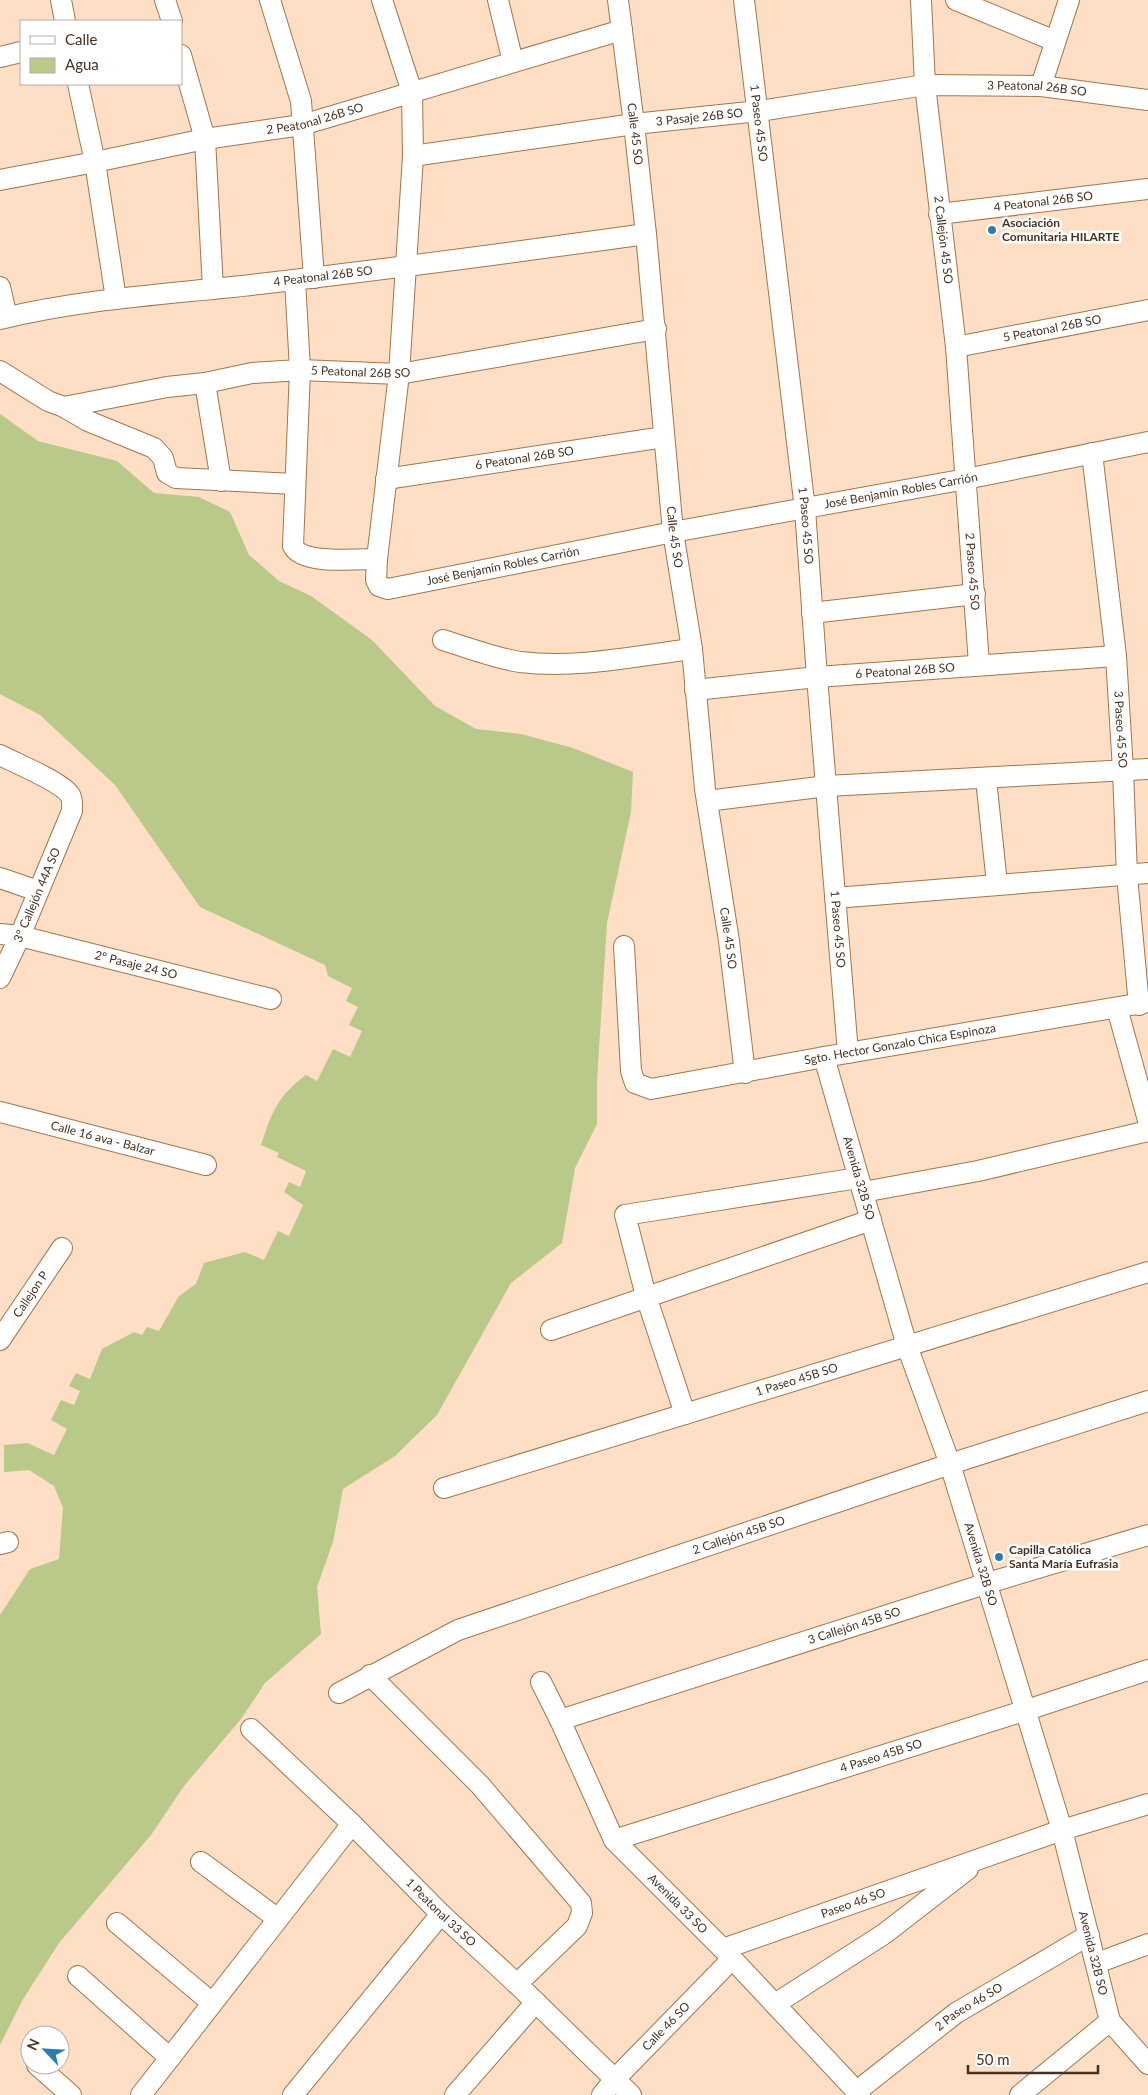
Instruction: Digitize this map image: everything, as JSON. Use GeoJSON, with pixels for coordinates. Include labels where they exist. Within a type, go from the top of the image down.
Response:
{"type":"FeatureCollection","features":[{"type":"Feature","properties":{"kind":"street"},"geometry":{"type":"LineString","coordinates":[[61,0],[65,20]]}},
{"type":"Feature","properties":{"kind":"street"},"geometry":{"type":"LineString","coordinates":[[165,0],[172,20]]}},
{"type":"Feature","properties":{"kind":"street"},"geometry":{"type":"LineString","coordinates":[[270,0],[301,101],[305,279],[293,546],[298,553],[313,558],[377,559],[399,374],[413,156],[412,92],[382,0]]}},
{"type":"Feature","properties":{"kind":"street"},"geometry":{"type":"LineString","coordinates":[[498,0],[513,62]]}},
{"type":"Feature","properties":{"kind":"street","name":"Calle 45 SO"},"geometry":{"type":"LineString","coordinates":[[618,0],[634,124],[656,329],[673,532],[692,649],[707,801],[729,941],[745,1072]]}},
{"type":"Feature","properties":{"kind":"street","name":"1 Paseo 45 SO"},"geometry":{"type":"LineString","coordinates":[[744,0],[759,112],[805,509],[834,898],[848,1053]]}},
{"type":"Feature","properties":{"kind":"street","name":"2 Callejón 45 SO"},"geometry":{"type":"LineString","coordinates":[[921,0],[925,86],[956,346],[966,479]]}},
{"type":"Feature","properties":{"kind":"street"},"geometry":{"type":"LineString","coordinates":[[956,0],[1055,41]]}},
{"type":"Feature","properties":{"kind":"street"},"geometry":{"type":"LineString","coordinates":[[1041,86],[1069,0]]}},
{"type":"Feature","properties":{"kind":"street","name":"2 Peatonal 26B SO"},"geometry":{"type":"LineString","coordinates":[[0,180],[205,138],[302,125],[622,30]]}},
{"type":"Feature","properties":{"kind":"street"},"geometry":{"type":"LineString","coordinates":[[0,57],[20,52]]}},
{"type":"Feature","properties":{"kind":"street"},"geometry":{"type":"LineString","coordinates":[[182,58],[205,138],[213,289]]}},
{"type":"Feature","properties":{"kind":"street"},"geometry":{"type":"LineString","coordinates":[[78,85],[95,162],[116,299]]}},
{"type":"Feature","properties":{"kind":"street","name":"3 Pasaje 26B SO"},"geometry":{"type":"LineString","coordinates":[[413,156],[634,124],[759,112],[925,86]]}},
{"type":"Feature","properties":{"kind":"street","name":"3 Peatonal 26B SO"},"geometry":{"type":"LineString","coordinates":[[925,86],[1041,86],[1148,100]]}},
{"type":"Feature","properties":{"kind":"street","name":"4 Peatonal 26B SO"},"geometry":{"type":"LineString","coordinates":[[940,214],[1148,189]]}},
{"type":"Feature","properties":{"kind":"street","name":"4 Peatonal 26B SO"},"geometry":{"type":"LineString","coordinates":[[4,318],[43,309],[116,299],[405,267],[646,234]]}},
{"type":"Feature","properties":{"kind":"street"},"geometry":{"type":"LineString","coordinates":[[0,287],[4,318]]}},
{"type":"Feature","properties":{"kind":"street","name":"5 Peatonal 26B SO"},"geometry":{"type":"LineString","coordinates":[[956,346],[1148,310]]}},
{"type":"Feature","properties":{"kind":"street","name":"5 Peatonal 26B SO"},"geometry":{"type":"LineString","coordinates":[[64,407],[252,373],[300,370],[399,374],[656,329]]}},
{"type":"Feature","properties":{"kind":"street"},"geometry":{"type":"LineString","coordinates":[[0,371],[48,401],[64,407],[88,421],[154,448],[162,458],[167,473],[176,478],[295,484]]}},
{"type":"Feature","properties":{"kind":"street"},"geometry":{"type":"LineString","coordinates":[[205,383],[221,481]]}},
{"type":"Feature","properties":{"kind":"street","name":"6 Peatonal 26B SO"},"geometry":{"type":"LineString","coordinates":[[386,479],[664,437]]}},
{"type":"Feature","properties":{"kind":"street","name":"José Benjamín Robles Carrión"},"geometry":{"type":"LineString","coordinates":[[377,559],[376,584],[388,589],[673,532],[966,479],[1148,442]]}},
{"type":"Feature","properties":{"kind":"street","name":"3 Paseo 45 SO"},"geometry":{"type":"LineString","coordinates":[[1092,453],[1116,656],[1127,876],[1143,1004]]}},
{"type":"Feature","properties":{"kind":"street","name":"2 Paseo 45 SO"},"geometry":{"type":"LineString","coordinates":[[966,479],[979,664]]}},
{"type":"Feature","properties":{"kind":"street"},"geometry":{"type":"LineString","coordinates":[[812,613],[975,594]]}},
{"type":"Feature","properties":{"kind":"street"},"geometry":{"type":"LineString","coordinates":[[443,640],[498,658],[546,663],[583,663],[692,649]]}},
{"type":"Feature","properties":{"kind":"street","name":"6 Peatonal 26B SO"},"geometry":{"type":"LineString","coordinates":[[695,690],[817,677],[979,664],[1116,656]]}},
{"type":"Feature","properties":{"kind":"street","name":"3° Callejón 44A SO"},"geometry":{"type":"LineString","coordinates":[[0,755],[64,789],[70,795],[72,811],[20,936],[0,978]]}},
{"type":"Feature","properties":{"kind":"street"},"geometry":{"type":"LineString","coordinates":[[707,801],[827,786],[1148,769]]}},
{"type":"Feature","properties":{"kind":"street"},"geometry":{"type":"LineString","coordinates":[[986,779],[997,884]]}},
{"type":"Feature","properties":{"kind":"street"},"geometry":{"type":"LineString","coordinates":[[834,898],[1148,873]]}},
{"type":"Feature","properties":{"kind":"street"},"geometry":{"type":"LineString","coordinates":[[0,878],[38,892]]}},
{"type":"Feature","properties":{"kind":"street","name":"2º Pasaje 24 SO"},"geometry":{"type":"LineString","coordinates":[[0,934],[20,936],[271,999]]}},
{"type":"Feature","properties":{"kind":"street","name":"Sgto. Hector Gonzalo Chica Espinoza"},"geometry":{"type":"LineString","coordinates":[[624,946],[632,1077],[640,1086],[651,1089],[824,1057],[1143,1004]]}},
{"type":"Feature","properties":{"kind":"street"},"geometry":{"type":"LineString","coordinates":[[1117,1008],[1148,1120]]}},
{"type":"Feature","properties":{"kind":"street","name":"Avenida 32B SO"},"geometry":{"type":"LineString","coordinates":[[824,1057],[907,1346],[950,1464],[1027,1710],[1062,1830],[1110,2020],[1148,2064]]}},
{"type":"Feature","properties":{"kind":"street","name":"Calle 16 ava - Balzar"},"geometry":{"type":"LineString","coordinates":[[0,1112],[206,1166]]}},
{"type":"Feature","properties":{"kind":"street"},"geometry":{"type":"LineString","coordinates":[[685,1414],[646,1296],[625,1215],[978,1171],[1148,1131]]}},
{"type":"Feature","properties":{"kind":"street"},"geometry":{"type":"LineString","coordinates":[[551,1330],[871,1220]]}},
{"type":"Feature","properties":{"kind":"street","name":"Callejon P"},"geometry":{"type":"LineString","coordinates":[[0,1340],[62,1248]]}},
{"type":"Feature","properties":{"kind":"street","name":"1 Paseo 45B SO"},"geometry":{"type":"LineString","coordinates":[[444,1488],[1148,1272]]}},
{"type":"Feature","properties":{"kind":"street","name":"2 Callejón 45B SO"},"geometry":{"type":"LineString","coordinates":[[339,1693],[458,1630],[950,1464],[1148,1401]]}},
{"type":"Feature","properties":{"kind":"street","name":"3 Callejón 45B SO"},"geometry":{"type":"LineString","coordinates":[[560,1720],[988,1583],[1148,1534]]}},
{"type":"Feature","properties":{"kind":"street","name":"4 Paseo 45B SO"},"geometry":{"type":"LineString","coordinates":[[614,1840],[1148,1670]]}},
{"type":"Feature","properties":{"kind":"street"},"geometry":{"type":"LineString","coordinates":[[370,1675],[480,1785],[581,1903],[582,1913],[577,1926],[517,1984]]}},
{"type":"Feature","properties":{"kind":"street","name":"Avenida 33 SO"},"geometry":{"type":"LineString","coordinates":[[541,1682],[614,1840],[727,1954],[858,2093]]}},
{"type":"Feature","properties":{"kind":"street","name":"1 Peatonal 33 SO"},"geometry":{"type":"LineString","coordinates":[[251,1729],[352,1824],[441,1914],[536,2002],[631,2095]]}},
{"type":"Feature","properties":{"kind":"street","name":"Paseo 46 SO"},"geometry":{"type":"LineString","coordinates":[[727,1954],[982,1858],[1062,1830],[1148,1804]]}},
{"type":"Feature","properties":{"kind":"street"},"geometry":{"type":"LineString","coordinates":[[140,2095],[352,1824]]}},
{"type":"Feature","properties":{"kind":"street","name":"Paseo 46 SO"},"geometry":{"type":"LineString","coordinates":[[775,2004],[884,1934],[982,1858]]}},
{"type":"Feature","properties":{"kind":"street"},"geometry":{"type":"LineString","coordinates":[[201,1862],[278,1919]]}},
{"type":"Feature","properties":{"kind":"street"},"geometry":{"type":"LineString","coordinates":[[294,2095],[441,1914]]}},
{"type":"Feature","properties":{"kind":"street"},"geometry":{"type":"LineString","coordinates":[[117,1923],[212,2003]]}},
{"type":"Feature","properties":{"kind":"street","name":"2 Paseo 46 SO"},"geometry":{"type":"LineString","coordinates":[[858,2093],[956,2013],[1089,1935]]}},
{"type":"Feature","properties":{"kind":"street"},"geometry":{"type":"LineString","coordinates":[[1097,1963],[1148,1944]]}},
{"type":"Feature","properties":{"kind":"street","name":"Calle 46 SO"},"geometry":{"type":"LineString","coordinates":[[602,2095],[615,2078],[727,1954]]}},
{"type":"Feature","properties":{"kind":"street"},"geometry":{"type":"LineString","coordinates":[[78,1976],[170,2058]]}},
{"type":"Feature","properties":{"kind":"street"},"geometry":{"type":"LineString","coordinates":[[455,2095],[536,2002]]}},
{"type":"Feature","properties":{"kind":"street"},"geometry":{"type":"LineString","coordinates":[[1020,2095],[1110,2020]]}},
{"type":"Feature","properties":{"kind":"street"},"geometry":{"type":"LineString","coordinates":[[48,2075],[71,2095]]}},
{"type":"Feature","properties":{"kind":"water"},"geometry":{"type":"Polygon","coordinates":[[[0,414],[38,441],[117,461],[154,493],[199,497],[230,512],[249,555],[279,581],[311,596],[372,640],[435,706],[476,729],[521,734],[573,748],[633,772],[631,812],[607,923],[597,1080],[597,1124],[575,1168],[562,1243],[511,1283],[437,1415],[395,1456],[343,1489],[333,1542],[317,1587],[321,1634],[265,1683],[241,1719],[184,1786],[151,1835],[59,1943],[22,2001],[0,2045],[0,1615],[30,1569],[59,1559],[63,1508],[54,1486],[29,1470],[4,1472],[4,1445],[27,1443],[54,1455],[67,1429],[51,1420],[61,1400],[74,1405],[80,1391],[69,1386],[76,1373],[90,1379],[102,1349],[134,1332],[142,1335],[147,1327],[159,1331],[179,1296],[196,1284],[204,1263],[245,1252],[264,1260],[278,1231],[289,1236],[303,1205],[284,1192],[289,1182],[300,1187],[306,1171],[277,1157],[279,1153],[261,1145],[265,1133],[272,1114],[288,1091],[306,1075],[317,1081],[333,1049],[350,1057],[362,1031],[349,1025],[358,1007],[346,1001],[352,988],[328,976],[325,965],[200,907],[115,785],[40,715],[0,694],[0,414]]]}},
{"type":"Feature","properties":{"kind":"place","name":"Asociación Comunitaria HILARTE"},"geometry":{"type":"Point","coordinates":[992,230]}},
{"type":"Feature","properties":{"kind":"place","name":"Capilla Católica Santa María Eufrasia"},"geometry":{"type":"Point","coordinates":[999,1557]}}]}
